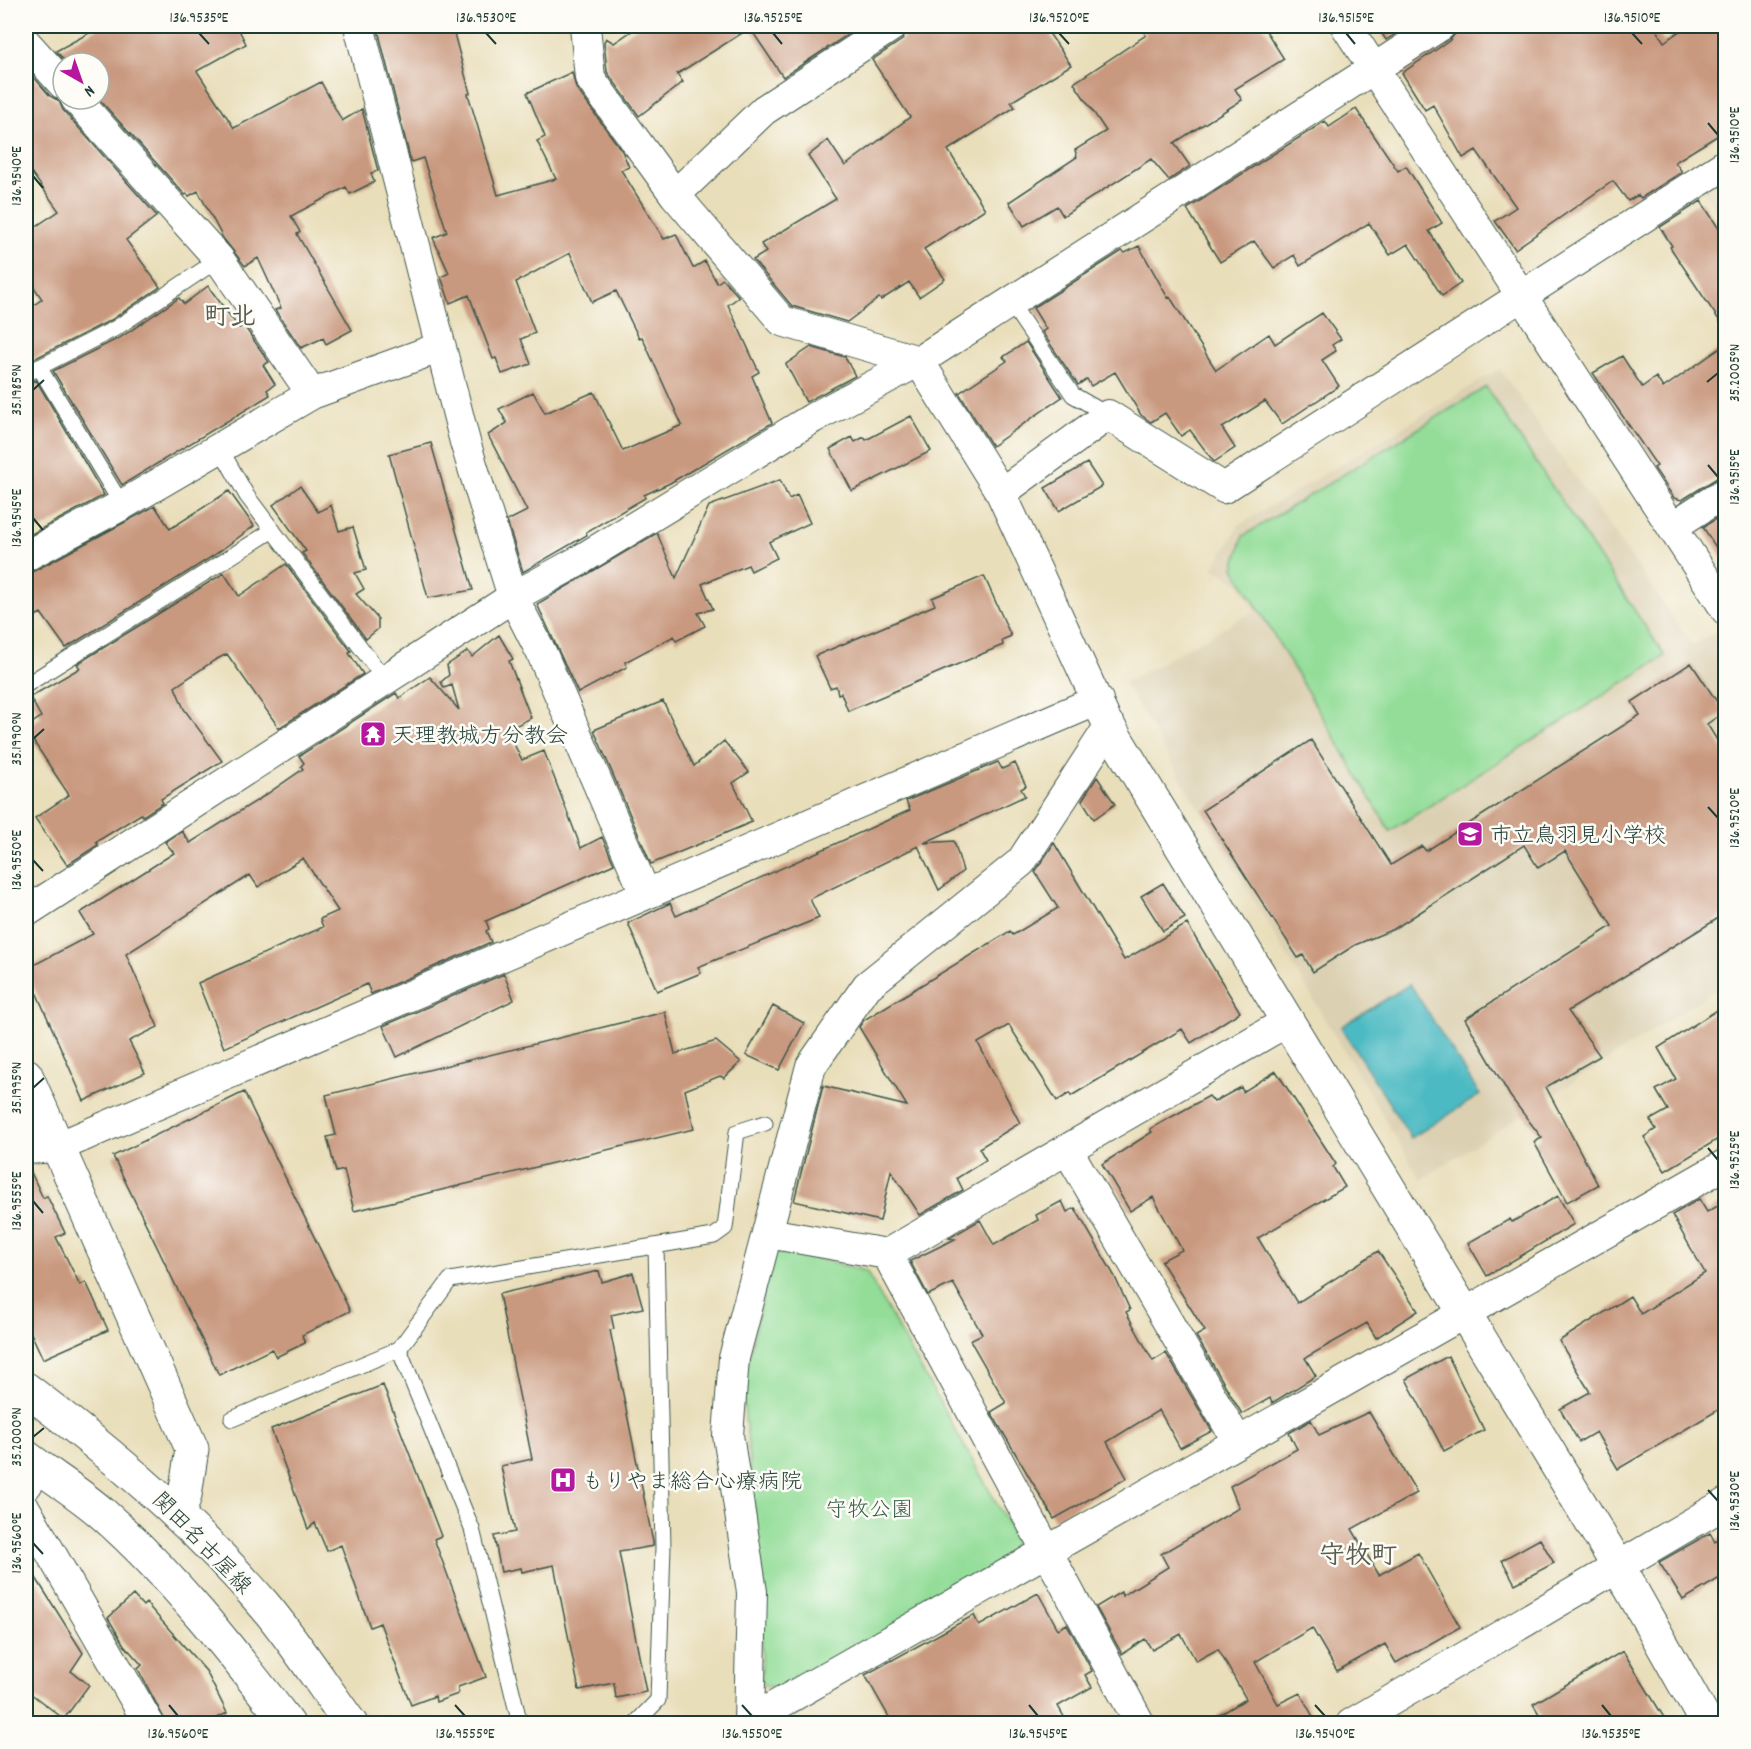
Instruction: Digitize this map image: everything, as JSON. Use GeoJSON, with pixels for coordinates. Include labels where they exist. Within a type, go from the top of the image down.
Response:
{"type":"FeatureCollection","features":[{"type":"Feature","properties":{"kind":"street"},"geometry":{"type":"LineString","coordinates":[[26,28],[31,26]]}},
{"type":"Feature","properties":{"kind":"street"},"geometry":{"type":"LineString","coordinates":[[359,26],[465,442],[513,597],[542,654],[645,893]]}},
{"type":"Feature","properties":{"kind":"street"},"geometry":{"type":"LineString","coordinates":[[585,26],[590,78],[675,195],[782,321],[919,361],[1001,494],[1103,714],[1618,1566],[1707,1724]]}},
{"type":"Feature","properties":{"kind":"street"},"geometry":{"type":"LineString","coordinates":[[675,195],[764,110],[892,26]]}},
{"type":"Feature","properties":{"kind":"street"},"geometry":{"type":"LineString","coordinates":[[1346,26],[1725,610]]}},
{"type":"Feature","properties":{"kind":"street"},"geometry":{"type":"LineString","coordinates":[[26,912],[513,597],[577,562],[813,418],[919,361],[1440,26]]}},
{"type":"Feature","properties":{"kind":"street"},"geometry":{"type":"LineString","coordinates":[[26,43],[51,71]]}},
{"type":"Feature","properties":{"kind":"street"},"geometry":{"type":"LineString","coordinates":[[87,111],[219,259],[312,394]]}},
{"type":"Feature","properties":{"kind":"street"},"geometry":{"type":"LineString","coordinates":[[1001,494],[1108,415],[1224,488],[1725,164]]}},
{"type":"Feature","properties":{"kind":"street"},"geometry":{"type":"LineString","coordinates":[[26,556],[122,505],[312,394],[441,347]]}},
{"type":"Feature","properties":{"kind":"street"},"geometry":{"type":"LineString","coordinates":[[1672,527],[1725,492]]}},
{"type":"Feature","properties":{"kind":"street"},"geometry":{"type":"LineString","coordinates":[[26,1149],[58,1147],[645,893],[1103,714]]}},
{"type":"Feature","properties":{"kind":"street"},"geometry":{"type":"LineString","coordinates":[[749,1722],[752,1592],[728,1435],[734,1358],[811,1066],[867,986],[1021,862],[1103,714]]}},
{"type":"Feature","properties":{"kind":"street"},"geometry":{"type":"LineString","coordinates":[[768,1233],[887,1254],[1288,1021]]}},
{"type":"Feature","properties":{"kind":"street"},"geometry":{"type":"LineString","coordinates":[[26,1075],[192,1449],[179,1515]]}},
{"type":"Feature","properties":{"kind":"street"},"geometry":{"type":"LineString","coordinates":[[1067,1149],[1238,1442]]}},
{"type":"Feature","properties":{"kind":"street"},"geometry":{"type":"LineString","coordinates":[[749,1722],[1725,1164]]}},
{"type":"Feature","properties":{"kind":"street"},"geometry":{"type":"LineString","coordinates":[[887,1254],[1140,1724]]}},
{"type":"Feature","properties":{"kind":"street","name":"関田名古屋線"},"geometry":{"type":"LineString","coordinates":[[26,1389],[90,1437],[179,1515],[265,1606],[351,1724]]}},
{"type":"Feature","properties":{"kind":"street"},"geometry":{"type":"LineString","coordinates":[[30,1470],[101,1512],[147,1555],[228,1646],[288,1724]]}},
{"type":"Feature","properties":{"kind":"street"},"geometry":{"type":"LineString","coordinates":[[1351,1724],[1725,1503]]}},
{"type":"Feature","properties":{"kind":"street"},"geometry":{"type":"LineString","coordinates":[[26,1510],[150,1724]]}},
{"type":"Feature","properties":{"kind":"lane"},"geometry":{"type":"LineString","coordinates":[[122,505],[32,371],[116,328],[219,259]]}},
{"type":"Feature","properties":{"kind":"lane"},"geometry":{"type":"LineString","coordinates":[[1010,302],[1073,395],[1108,415]]}},
{"type":"Feature","properties":{"kind":"lane"},"geometry":{"type":"LineString","coordinates":[[220,447],[247,496],[385,680]]}},
{"type":"Feature","properties":{"kind":"lane"},"geometry":{"type":"LineString","coordinates":[[26,685],[273,530]]}},
{"type":"Feature","properties":{"kind":"lane"},"geometry":{"type":"LineString","coordinates":[[232,1419],[399,1349],[450,1280],[714,1236],[725,1228],[736,1132],[765,1123]]}},
{"type":"Feature","properties":{"kind":"lane"},"geometry":{"type":"LineString","coordinates":[[635,1724],[658,1700],[663,1546],[656,1246]]}},
{"type":"Feature","properties":{"kind":"lane"},"geometry":{"type":"LineString","coordinates":[[399,1349],[472,1529],[520,1724]]}},
{"type":"Feature","properties":{"kind":"shaded area"},"geometry":{"type":"Polygon","coordinates":[[[1725,173],[1725,224],[1701,188],[1725,173]]]}},
{"type":"Feature","properties":{"kind":"shaded area","name":"市立鳥羽見小学校"},"geometry":{"type":"Polygon","coordinates":[[[1500,369],[1692,645],[1718,631],[1725,642],[1725,984],[1421,1180],[1124,683],[1254,611],[1239,584],[1213,568],[1239,525],[1500,369]]]}},
{"type":"Feature","properties":{"kind":"green space"},"geometry":{"type":"Polygon","coordinates":[[[1486,387],[1665,656],[1390,831],[1234,568],[1243,536],[1486,387]]]}},
{"type":"Feature","properties":{"kind":"green space","name":"守牧公園"},"geometry":{"type":"Polygon","coordinates":[[[783,1250],[866,1271],[1016,1538],[1008,1558],[783,1692],[762,1684],[762,1588],[742,1387],[772,1256],[783,1250]]]}},
{"type":"Feature","properties":{"kind":"water"},"geometry":{"type":"Polygon","coordinates":[[[1410,984],[1480,1095],[1411,1138],[1341,1027],[1410,984]]]}},
{"type":"Feature","properties":{"kind":"building"},"geometry":{"type":"Polygon","coordinates":[[[102,26],[237,26],[246,44],[197,71],[234,128],[321,82],[342,121],[362,109],[378,171],[371,173],[374,182],[350,194],[346,187],[291,216],[300,232],[297,234],[352,330],[326,344],[323,338],[301,348],[275,310],[281,308],[258,258],[245,266],[223,238],[198,191],[189,196],[185,195],[110,111],[111,51],[56,51],[102,26]]]}},
{"type":"Feature","properties":{"kind":"building"},"geometry":{"type":"Polygon","coordinates":[[[392,26],[452,26],[470,93],[468,94],[498,195],[556,179],[537,141],[545,137],[527,93],[572,72],[576,88],[622,151],[629,167],[621,170],[664,239],[676,234],[693,268],[705,261],[717,283],[723,279],[739,297],[728,305],[759,372],[752,376],[772,423],[670,483],[644,495],[645,498],[586,532],[587,535],[523,572],[507,521],[527,511],[488,435],[507,423],[499,409],[533,392],[545,413],[594,392],[623,451],[682,425],[642,337],[639,338],[616,291],[592,302],[570,253],[516,282],[535,333],[521,339],[531,364],[502,374],[496,358],[493,359],[469,295],[450,303],[441,277],[449,273],[433,238],[447,232],[423,158],[411,162],[378,30],[392,26]]]}},
{"type":"Feature","properties":{"kind":"building"},"geometry":{"type":"Polygon","coordinates":[[[639,26],[861,26],[783,77],[750,28],[677,74],[683,82],[639,116],[607,72],[604,42],[606,38],[614,43],[639,26]]]}},
{"type":"Feature","properties":{"kind":"building"},"geometry":{"type":"Polygon","coordinates":[[[909,26],[1044,26],[1071,65],[1011,102],[1015,107],[948,150],[985,209],[924,249],[945,279],[919,297],[909,282],[881,300],[879,298],[847,322],[792,306],[753,260],[766,252],[761,244],[836,199],[808,156],[828,140],[845,166],[910,117],[872,60],[902,40],[909,26]]]}},
{"type":"Feature","properties":{"kind":"building"},"geometry":{"type":"Polygon","coordinates":[[[1140,26],[1263,26],[1284,59],[1235,89],[1242,100],[1174,143],[1190,166],[1169,180],[1151,159],[1063,216],[1057,206],[1024,226],[1009,202],[1077,157],[1075,150],[1106,131],[1074,83],[1146,35],[1140,26]]]}},
{"type":"Feature","properties":{"kind":"building"},"geometry":{"type":"Polygon","coordinates":[[[1377,26],[1409,26],[1386,40],[1377,26]]]}},
{"type":"Feature","properties":{"kind":"building"},"geometry":{"type":"Polygon","coordinates":[[[1457,26],[1654,26],[1664,42],[1687,26],[1725,26],[1725,131],[1675,162],[1682,172],[1641,198],[1638,195],[1628,201],[1613,181],[1515,249],[1495,221],[1516,207],[1476,150],[1463,158],[1433,105],[1425,110],[1402,73],[1449,41],[1455,34],[1457,26]]]}},
{"type":"Feature","properties":{"kind":"building"},"geometry":{"type":"Polygon","coordinates":[[[26,68],[51,97],[51,111],[64,111],[157,216],[126,240],[160,287],[111,320],[26,363],[26,311],[42,299],[26,275],[26,233],[59,211],[26,165],[26,68]]]}},
{"type":"Feature","properties":{"kind":"building"},"geometry":{"type":"Polygon","coordinates":[[[1356,109],[1398,171],[1406,166],[1442,223],[1429,231],[1461,283],[1442,296],[1408,244],[1390,255],[1369,223],[1300,266],[1294,255],[1274,268],[1254,241],[1220,262],[1187,209],[1325,121],[1329,127],[1356,109]]]}},
{"type":"Feature","properties":{"kind":"building"},"geometry":{"type":"Polygon","coordinates":[[[1701,201],[1725,238],[1725,329],[1670,247],[1672,246],[1660,227],[1701,201]]]}},
{"type":"Feature","properties":{"kind":"building"},"geometry":{"type":"Polygon","coordinates":[[[1139,246],[1168,298],[1170,297],[1216,370],[1269,334],[1275,344],[1322,313],[1341,339],[1332,345],[1336,351],[1322,360],[1339,386],[1282,424],[1265,401],[1222,428],[1235,448],[1214,462],[1190,430],[1181,436],[1165,413],[1151,422],[1141,415],[1115,372],[1091,386],[1087,379],[1078,385],[1042,332],[1046,329],[1033,308],[1122,251],[1125,253],[1139,246]]]}},
{"type":"Feature","properties":{"kind":"building"},"geometry":{"type":"Polygon","coordinates":[[[208,286],[239,328],[244,326],[269,362],[263,365],[275,384],[267,390],[270,395],[122,485],[53,371],[121,337],[179,298],[184,304],[208,286]]]}},
{"type":"Feature","properties":{"kind":"building"},"geometry":{"type":"Polygon","coordinates":[[[1026,342],[1062,397],[992,446],[959,393],[1007,361],[1003,357],[1026,342]]]}},
{"type":"Feature","properties":{"kind":"building"},"geometry":{"type":"Polygon","coordinates":[[[1725,345],[1725,475],[1682,500],[1674,498],[1654,468],[1657,466],[1593,373],[1622,356],[1642,387],[1656,377],[1663,388],[1725,345]]]}},
{"type":"Feature","properties":{"kind":"building"},"geometry":{"type":"Polygon","coordinates":[[[811,347],[845,357],[855,376],[806,402],[786,364],[811,347]]]}},
{"type":"Feature","properties":{"kind":"building"},"geometry":{"type":"Polygon","coordinates":[[[36,380],[104,495],[26,537],[26,384],[36,380]]]}},
{"type":"Feature","properties":{"kind":"building"},"geometry":{"type":"Polygon","coordinates":[[[911,416],[931,451],[852,491],[830,449],[852,437],[855,442],[864,437],[866,440],[911,416]]]}},
{"type":"Feature","properties":{"kind":"building"},"geometry":{"type":"Polygon","coordinates":[[[431,443],[473,590],[428,598],[389,454],[431,443]]]}},
{"type":"Feature","properties":{"kind":"building"},"geometry":{"type":"Polygon","coordinates":[[[1087,463],[1102,486],[1059,511],[1045,488],[1087,463]]]}},
{"type":"Feature","properties":{"kind":"building"},"geometry":{"type":"Polygon","coordinates":[[[780,480],[789,499],[797,495],[810,523],[769,542],[777,558],[751,571],[748,565],[702,584],[713,609],[698,613],[705,626],[676,641],[674,636],[625,662],[627,667],[578,693],[537,604],[657,533],[676,578],[709,506],[780,480]]]}},
{"type":"Feature","properties":{"kind":"building"},"geometry":{"type":"Polygon","coordinates":[[[300,486],[318,512],[331,505],[339,531],[353,527],[366,570],[355,573],[364,589],[356,594],[378,619],[378,629],[366,639],[302,553],[306,551],[273,505],[300,486]]]}},
{"type":"Feature","properties":{"kind":"building"},"geometry":{"type":"Polygon","coordinates":[[[229,491],[254,526],[213,556],[66,648],[41,613],[26,621],[26,573],[34,571],[155,506],[170,529],[229,491]]]}},
{"type":"Feature","properties":{"kind":"building"},"geometry":{"type":"Polygon","coordinates":[[[1725,513],[1725,562],[1703,527],[1725,513]]]}},
{"type":"Feature","properties":{"kind":"building"},"geometry":{"type":"Polygon","coordinates":[[[286,564],[351,651],[349,653],[363,674],[279,728],[227,654],[215,660],[175,687],[184,709],[222,761],[161,799],[163,803],[143,816],[141,814],[96,842],[98,845],[67,865],[35,818],[69,795],[26,730],[26,727],[41,717],[30,697],[80,668],[77,664],[224,573],[239,596],[286,564]]]}},
{"type":"Feature","properties":{"kind":"building"},"geometry":{"type":"Polygon","coordinates":[[[984,576],[1011,636],[1002,640],[1003,645],[848,711],[836,686],[830,688],[815,656],[935,605],[932,598],[984,576]]]}},
{"type":"Feature","properties":{"kind":"building"},"geometry":{"type":"Polygon","coordinates":[[[499,635],[513,659],[509,661],[531,718],[507,730],[522,760],[544,751],[581,848],[602,837],[614,864],[486,921],[489,929],[486,931],[491,942],[371,994],[367,984],[224,1048],[198,983],[323,927],[320,919],[338,911],[303,858],[258,887],[250,875],[126,954],[158,1027],[129,1041],[145,1073],[84,1101],[26,969],[93,934],[80,913],[174,853],[165,842],[182,831],[190,843],[264,796],[303,769],[301,766],[304,763],[299,756],[396,693],[399,698],[430,677],[459,710],[452,685],[444,688],[441,682],[449,675],[447,665],[468,651],[472,657],[499,635]]]}},
{"type":"Feature","properties":{"kind":"building"},"geometry":{"type":"Polygon","coordinates":[[[1691,663],[1724,712],[1707,724],[1725,753],[1725,914],[1568,1011],[1600,1056],[1546,1087],[1598,1185],[1567,1202],[1534,1142],[1542,1138],[1510,1096],[1465,1019],[1612,926],[1565,851],[1538,868],[1524,845],[1394,929],[1355,945],[1313,972],[1303,955],[1298,958],[1203,810],[1311,740],[1391,865],[1422,846],[1426,851],[1640,715],[1632,702],[1691,663]]]}},
{"type":"Feature","properties":{"kind":"building"},"geometry":{"type":"Polygon","coordinates":[[[663,701],[694,766],[724,741],[749,772],[733,783],[752,822],[651,864],[594,730],[663,701]]]}},
{"type":"Feature","properties":{"kind":"building"},"geometry":{"type":"Polygon","coordinates":[[[998,762],[1002,769],[1015,763],[1026,786],[1021,789],[1025,796],[924,843],[954,841],[963,871],[939,890],[918,846],[810,899],[819,918],[698,967],[701,973],[657,991],[628,923],[670,903],[676,916],[910,810],[906,801],[998,762]]]}},
{"type":"Feature","properties":{"kind":"building"},"geometry":{"type":"Polygon","coordinates":[[[1097,777],[1115,804],[1094,819],[1082,800],[1097,777]]]}},
{"type":"Feature","properties":{"kind":"building"},"geometry":{"type":"Polygon","coordinates":[[[1054,843],[1124,960],[1187,924],[1240,1012],[1191,1043],[1182,1029],[1071,1096],[1070,1093],[1057,1101],[1009,1025],[978,1043],[1020,1123],[979,1148],[986,1160],[957,1178],[963,1190],[920,1215],[891,1171],[880,1221],[794,1201],[823,1086],[907,1106],[859,1027],[864,1020],[1010,931],[1013,935],[1058,908],[1035,872],[1054,843]]]}},
{"type":"Feature","properties":{"kind":"building"},"geometry":{"type":"Polygon","coordinates":[[[1163,883],[1185,918],[1163,931],[1141,896],[1163,883]]]}},
{"type":"Feature","properties":{"kind":"building"},"geometry":{"type":"Polygon","coordinates":[[[504,974],[514,1000],[397,1057],[383,1026],[504,974]]]}},
{"type":"Feature","properties":{"kind":"building"},"geometry":{"type":"Polygon","coordinates":[[[1725,1005],[1725,1135],[1665,1171],[1644,1137],[1656,1129],[1650,1120],[1668,1110],[1656,1090],[1676,1079],[1658,1048],[1725,1005]]]}},
{"type":"Feature","properties":{"kind":"building"},"geometry":{"type":"Polygon","coordinates":[[[773,1006],[804,1023],[779,1070],[746,1055],[773,1006]]]}},
{"type":"Feature","properties":{"kind":"building"},"geometry":{"type":"Polygon","coordinates":[[[665,1012],[675,1054],[716,1041],[741,1062],[724,1078],[720,1076],[685,1090],[694,1129],[354,1211],[344,1170],[336,1172],[327,1137],[336,1135],[326,1095],[665,1012]]]}},
{"type":"Feature","properties":{"kind":"building"},"geometry":{"type":"Polygon","coordinates":[[[1276,1071],[1336,1164],[1333,1167],[1345,1187],[1258,1238],[1297,1303],[1378,1251],[1418,1311],[1376,1338],[1367,1323],[1305,1358],[1316,1376],[1272,1403],[1270,1398],[1242,1414],[1196,1336],[1205,1331],[1161,1261],[1182,1250],[1153,1197],[1130,1211],[1102,1164],[1152,1132],[1150,1129],[1209,1096],[1214,1102],[1241,1087],[1243,1092],[1276,1071]]]}},
{"type":"Feature","properties":{"kind":"building"},"geometry":{"type":"Polygon","coordinates":[[[244,1092],[350,1311],[302,1335],[305,1343],[276,1357],[272,1349],[219,1375],[113,1156],[244,1092]]]}},
{"type":"Feature","properties":{"kind":"building"},"geometry":{"type":"Polygon","coordinates":[[[26,1166],[43,1198],[47,1196],[65,1233],[56,1237],[80,1285],[86,1282],[108,1330],[43,1359],[26,1322],[26,1166]]]}},
{"type":"Feature","properties":{"kind":"building"},"geometry":{"type":"Polygon","coordinates":[[[1558,1196],[1574,1224],[1487,1276],[1468,1243],[1510,1219],[1512,1222],[1558,1196]]]}},
{"type":"Feature","properties":{"kind":"building"},"geometry":{"type":"Polygon","coordinates":[[[1699,1199],[1707,1212],[1725,1202],[1725,1406],[1618,1469],[1596,1432],[1579,1442],[1560,1409],[1590,1392],[1559,1341],[1630,1296],[1641,1314],[1705,1273],[1672,1215],[1699,1199]]]}},
{"type":"Feature","properties":{"kind":"building"},"geometry":{"type":"Polygon","coordinates":[[[1062,1201],[1067,1212],[1075,1208],[1114,1275],[1130,1310],[1126,1312],[1153,1361],[1166,1353],[1212,1431],[1180,1448],[1159,1410],[1107,1442],[1127,1478],[1054,1519],[991,1412],[1006,1403],[970,1340],[982,1334],[953,1283],[928,1295],[910,1261],[955,1239],[949,1238],[980,1220],[994,1245],[1038,1220],[1036,1215],[1062,1201]]]}},
{"type":"Feature","properties":{"kind":"building"},"geometry":{"type":"Polygon","coordinates":[[[599,1271],[602,1282],[633,1273],[643,1308],[611,1315],[614,1329],[610,1330],[653,1542],[653,1546],[619,1552],[646,1692],[616,1698],[614,1683],[579,1690],[554,1565],[522,1572],[521,1568],[501,1572],[494,1536],[515,1532],[501,1466],[532,1459],[499,1294],[599,1271]]]}},
{"type":"Feature","properties":{"kind":"building"},"geometry":{"type":"Polygon","coordinates":[[[1448,1356],[1484,1430],[1444,1451],[1406,1379],[1448,1356]]]}},
{"type":"Feature","properties":{"kind":"building"},"geometry":{"type":"Polygon","coordinates":[[[383,1385],[441,1536],[434,1539],[486,1677],[458,1687],[458,1694],[436,1702],[435,1696],[411,1705],[380,1623],[370,1627],[341,1545],[327,1551],[315,1523],[308,1529],[271,1429],[383,1385]]]}},
{"type":"Feature","properties":{"kind":"building"},"geometry":{"type":"Polygon","coordinates":[[[1369,1412],[1417,1493],[1352,1529],[1379,1575],[1418,1553],[1460,1627],[1396,1663],[1385,1644],[1337,1671],[1312,1628],[1255,1662],[1278,1704],[1300,1693],[1317,1724],[1205,1724],[1246,1699],[1218,1649],[1196,1661],[1181,1634],[1152,1650],[1145,1639],[1122,1654],[1096,1607],[1121,1592],[1122,1596],[1168,1567],[1161,1554],[1239,1508],[1230,1486],[1297,1449],[1289,1433],[1311,1420],[1319,1435],[1369,1412]]]}},
{"type":"Feature","properties":{"kind":"building"},"geometry":{"type":"Polygon","coordinates":[[[1710,1533],[1715,1542],[1725,1535],[1725,1575],[1683,1600],[1659,1562],[1710,1533]]]}},
{"type":"Feature","properties":{"kind":"building"},"geometry":{"type":"Polygon","coordinates":[[[1540,1539],[1554,1563],[1515,1584],[1502,1560],[1540,1539]]]}},
{"type":"Feature","properties":{"kind":"building"},"geometry":{"type":"Polygon","coordinates":[[[26,1562],[83,1653],[71,1671],[89,1685],[64,1719],[26,1690],[26,1562]]]}},
{"type":"Feature","properties":{"kind":"building"},"geometry":{"type":"Polygon","coordinates":[[[1038,1593],[1058,1629],[1067,1624],[1092,1671],[1085,1675],[1092,1687],[1058,1706],[1068,1724],[893,1724],[865,1675],[974,1615],[979,1626],[1038,1593]]]}},
{"type":"Feature","properties":{"kind":"building"},"geometry":{"type":"Polygon","coordinates":[[[133,1595],[143,1606],[146,1603],[206,1671],[227,1713],[206,1724],[167,1724],[138,1669],[142,1665],[124,1645],[108,1618],[133,1595]]]}},
{"type":"Feature","properties":{"kind":"building"},"geometry":{"type":"Polygon","coordinates":[[[1623,1651],[1668,1724],[1545,1724],[1533,1704],[1623,1651]]]}},
{"type":"Feature","properties":{"kind":"place","name":"天理教城方分教会"},"geometry":{"type":"Point","coordinates":[373,734]}},
{"type":"Feature","properties":{"kind":"place","name":"市立鳥羽見小学校"},"geometry":{"type":"Point","coordinates":[1470,834]}},
{"type":"Feature","properties":{"kind":"place","name":"もりやま総合心療病院"},"geometry":{"type":"Point","coordinates":[563,1480]}},
{"type":"Feature","properties":{"kind":"district","name":"町北"},"geometry":{"type":"Point","coordinates":[230,315]}},
{"type":"Feature","properties":{"kind":"district","name":"守牧町"},"geometry":{"type":"Point","coordinates":[1358,1554]}}]}
